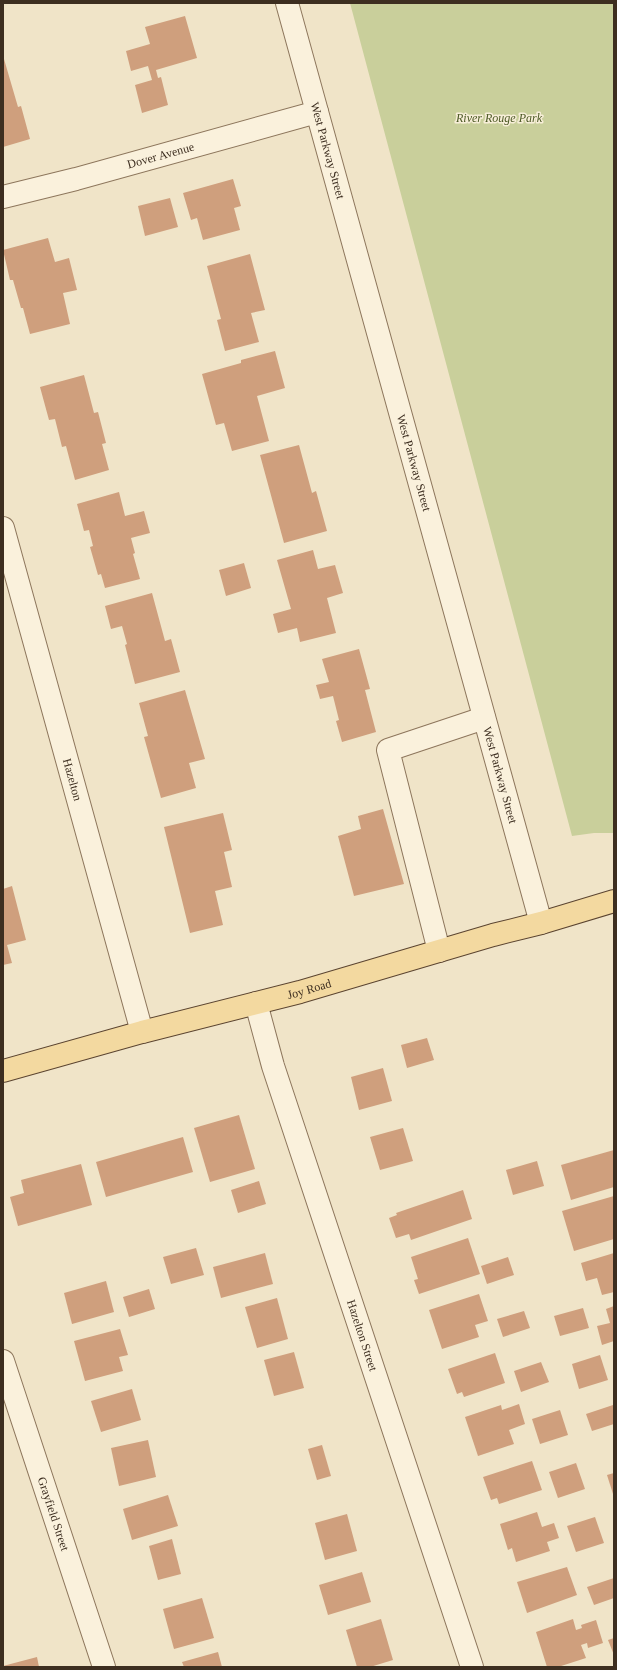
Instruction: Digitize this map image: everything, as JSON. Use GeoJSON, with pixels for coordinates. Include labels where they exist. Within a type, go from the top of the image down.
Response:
{"type":"FeatureCollection","features":[{"type":"Feature","properties":{"kind":"main road","name":"Joy Road"},"geometry":{"type":"LineString","coordinates":[[3,1070],[256,1003],[614,901]]}},
{"type":"Feature","properties":{"kind":"street","name":"West Parkway Street"},"geometry":{"type":"LineString","coordinates":[[287,3],[541,923]]}},
{"type":"Feature","properties":{"kind":"street","name":"Dover Avenue"},"geometry":{"type":"LineString","coordinates":[[3,197],[76,179],[317,112]]}},
{"type":"Feature","properties":{"kind":"street","name":"Hazelton"},"geometry":{"type":"LineString","coordinates":[[3,528],[142,1032]]}},
{"type":"Feature","properties":{"kind":"street"},"geometry":{"type":"LineString","coordinates":[[439,951],[388,750],[484,718]]}},
{"type":"Feature","properties":{"kind":"street","name":"Hazelton Street"},"geometry":{"type":"LineString","coordinates":[[256,1003],[273,1066],[472,1667]]}},
{"type":"Feature","properties":{"kind":"street","name":"Grayfield Street"},"geometry":{"type":"LineString","coordinates":[[3,1361],[104,1667]]}},
{"type":"Feature","properties":{"kind":"green space","name":"River Rouge Park"},"geometry":{"type":"Polygon","coordinates":[[[350,3],[614,3],[614,833],[594,833],[572,836],[350,3]]]}},
{"type":"Feature","properties":{"kind":"building"},"geometry":{"type":"Polygon","coordinates":[[[185,16],[197,58],[156,70],[158,78],[161,77],[168,105],[142,113],[135,85],[152,80],[148,66],[131,71],[126,51],[150,44],[145,27],[185,16]]]}},
{"type":"Feature","properties":{"kind":"building"},"geometry":{"type":"Polygon","coordinates":[[[3,59],[18,107],[21,106],[30,139],[3,147],[3,59]]]}},
{"type":"Feature","properties":{"kind":"building"},"geometry":{"type":"Polygon","coordinates":[[[233,179],[241,206],[234,208],[240,230],[203,240],[197,218],[191,220],[183,193],[233,179]]]}},
{"type":"Feature","properties":{"kind":"building"},"geometry":{"type":"Polygon","coordinates":[[[170,198],[178,227],[145,236],[138,206],[170,198]]]}},
{"type":"Feature","properties":{"kind":"building"},"geometry":{"type":"Polygon","coordinates":[[[48,238],[55,262],[69,258],[77,290],[63,293],[70,324],[30,334],[13,280],[10,280],[3,250],[48,238]]]}},
{"type":"Feature","properties":{"kind":"building"},"geometry":{"type":"Polygon","coordinates":[[[250,254],[265,310],[251,313],[259,342],[225,351],[217,320],[221,319],[207,266],[250,254]]]}},
{"type":"Feature","properties":{"kind":"building"},"geometry":{"type":"Polygon","coordinates":[[[275,351],[285,388],[257,396],[269,441],[232,451],[224,423],[216,425],[202,374],[241,363],[241,360],[275,351]]]}},
{"type":"Feature","properties":{"kind":"building"},"geometry":{"type":"Polygon","coordinates":[[[84,375],[94,413],[98,412],[106,443],[102,444],[109,470],[75,480],[66,446],[62,447],[55,419],[49,420],[40,387],[84,375]]]}},
{"type":"Feature","properties":{"kind":"building"},"geometry":{"type":"Polygon","coordinates":[[[299,445],[312,493],[316,491],[327,531],[284,543],[260,455],[299,445]]]}},
{"type":"Feature","properties":{"kind":"building"},"geometry":{"type":"Polygon","coordinates":[[[119,492],[125,516],[144,511],[150,533],[131,538],[135,553],[133,554],[140,579],[105,588],[101,574],[98,575],[90,547],[93,546],[89,530],[84,531],[77,504],[119,492]]]}},
{"type":"Feature","properties":{"kind":"building"},"geometry":{"type":"Polygon","coordinates":[[[313,550],[318,569],[335,565],[343,593],[327,598],[336,633],[300,642],[297,628],[278,633],[273,614],[291,609],[277,560],[313,550]]]}},
{"type":"Feature","properties":{"kind":"building"},"geometry":{"type":"Polygon","coordinates":[[[244,563],[251,588],[226,596],[219,570],[244,563]]]}},
{"type":"Feature","properties":{"kind":"building"},"geometry":{"type":"Polygon","coordinates":[[[152,593],[165,641],[171,639],[180,672],[135,684],[125,645],[127,644],[122,626],[111,629],[105,606],[152,593]]]}},
{"type":"Feature","properties":{"kind":"building"},"geometry":{"type":"Polygon","coordinates":[[[359,649],[370,689],[365,690],[376,732],[342,742],[336,721],[339,720],[333,696],[320,699],[316,685],[329,682],[322,659],[359,649]]]}},
{"type":"Feature","properties":{"kind":"building"},"geometry":{"type":"Polygon","coordinates":[[[185,690],[205,759],[189,763],[196,788],[161,798],[144,737],[148,736],[139,703],[185,690]]]}},
{"type":"Feature","properties":{"kind":"building"},"geometry":{"type":"Polygon","coordinates":[[[383,809],[404,884],[354,896],[338,836],[361,829],[358,816],[383,809]]]}},
{"type":"Feature","properties":{"kind":"building"},"geometry":{"type":"Polygon","coordinates":[[[223,813],[232,850],[224,852],[232,887],[215,891],[223,925],[190,933],[164,827],[223,813]]]}},
{"type":"Feature","properties":{"kind":"building"},"geometry":{"type":"Polygon","coordinates":[[[12,886],[26,940],[7,945],[12,963],[3,965],[3,889],[12,886]]]}},
{"type":"Feature","properties":{"kind":"building"},"geometry":{"type":"Polygon","coordinates":[[[427,1038],[434,1060],[407,1068],[401,1045],[427,1038]]]}},
{"type":"Feature","properties":{"kind":"building"},"geometry":{"type":"Polygon","coordinates":[[[383,1068],[392,1101],[359,1110],[351,1077],[383,1068]]]}},
{"type":"Feature","properties":{"kind":"building"},"geometry":{"type":"Polygon","coordinates":[[[239,1115],[255,1169],[210,1182],[194,1128],[239,1115]]]}},
{"type":"Feature","properties":{"kind":"building"},"geometry":{"type":"Polygon","coordinates":[[[403,1128],[413,1161],[380,1170],[370,1137],[403,1128]]]}},
{"type":"Feature","properties":{"kind":"building"},"geometry":{"type":"Polygon","coordinates":[[[183,1137],[193,1172],[106,1197],[96,1162],[183,1137]]]}},
{"type":"Feature","properties":{"kind":"building"},"geometry":{"type":"Polygon","coordinates":[[[614,1150],[614,1187],[571,1200],[561,1165],[614,1150]]]}},
{"type":"Feature","properties":{"kind":"building"},"geometry":{"type":"Polygon","coordinates":[[[537,1161],[544,1186],[513,1195],[506,1170],[537,1161]]]}},
{"type":"Feature","properties":{"kind":"building"},"geometry":{"type":"Polygon","coordinates":[[[81,1164],[92,1205],[18,1226],[10,1197],[24,1193],[21,1180],[81,1164]]]}},
{"type":"Feature","properties":{"kind":"building"},"geometry":{"type":"Polygon","coordinates":[[[259,1181],[266,1204],[238,1213],[231,1190],[259,1181]]]}},
{"type":"Feature","properties":{"kind":"building"},"geometry":{"type":"Polygon","coordinates":[[[463,1190],[472,1219],[411,1240],[409,1234],[396,1238],[389,1218],[397,1215],[396,1213],[463,1190]]]}},
{"type":"Feature","properties":{"kind":"building"},"geometry":{"type":"Polygon","coordinates":[[[614,1196],[614,1239],[574,1251],[562,1211],[614,1196]]]}},
{"type":"Feature","properties":{"kind":"building"},"geometry":{"type":"Polygon","coordinates":[[[468,1238],[480,1274],[419,1294],[414,1280],[418,1279],[411,1257],[468,1238]]]}},
{"type":"Feature","properties":{"kind":"building"},"geometry":{"type":"Polygon","coordinates":[[[196,1248],[204,1275],[171,1284],[163,1257],[196,1248]]]}},
{"type":"Feature","properties":{"kind":"building"},"geometry":{"type":"Polygon","coordinates":[[[265,1253],[273,1284],[221,1298],[213,1267],[265,1253]]]}},
{"type":"Feature","properties":{"kind":"building"},"geometry":{"type":"Polygon","coordinates":[[[614,1253],[614,1292],[602,1295],[597,1278],[586,1281],[581,1263],[614,1253]]]}},
{"type":"Feature","properties":{"kind":"building"},"geometry":{"type":"Polygon","coordinates":[[[508,1257],[514,1275],[487,1284],[481,1266],[508,1257]]]}},
{"type":"Feature","properties":{"kind":"building"},"geometry":{"type":"Polygon","coordinates":[[[106,1281],[114,1312],[72,1324],[64,1293],[106,1281]]]}},
{"type":"Feature","properties":{"kind":"building"},"geometry":{"type":"Polygon","coordinates":[[[149,1289],[155,1309],[129,1317],[123,1297],[149,1289]]]}},
{"type":"Feature","properties":{"kind":"building"},"geometry":{"type":"Polygon","coordinates":[[[479,1294],[488,1321],[475,1325],[479,1337],[442,1349],[429,1310],[479,1294]]]}},
{"type":"Feature","properties":{"kind":"building"},"geometry":{"type":"Polygon","coordinates":[[[277,1298],[288,1339],[257,1348],[245,1307],[277,1298]]]}},
{"type":"Feature","properties":{"kind":"building"},"geometry":{"type":"Polygon","coordinates":[[[614,1306],[614,1341],[602,1345],[597,1326],[610,1323],[606,1309],[614,1306]]]}},
{"type":"Feature","properties":{"kind":"building"},"geometry":{"type":"Polygon","coordinates":[[[583,1308],[589,1328],[560,1336],[554,1316],[583,1308]]]}},
{"type":"Feature","properties":{"kind":"building"},"geometry":{"type":"Polygon","coordinates":[[[524,1311],[530,1328],[503,1337],[497,1319],[524,1311]]]}},
{"type":"Feature","properties":{"kind":"building"},"geometry":{"type":"Polygon","coordinates":[[[120,1329],[128,1355],[119,1357],[123,1371],[85,1381],[74,1341],[120,1329]]]}},
{"type":"Feature","properties":{"kind":"building"},"geometry":{"type":"Polygon","coordinates":[[[294,1352],[304,1388],[274,1396],[264,1360],[294,1352]]]}},
{"type":"Feature","properties":{"kind":"building"},"geometry":{"type":"Polygon","coordinates":[[[495,1353],[505,1383],[464,1397],[462,1392],[457,1394],[448,1369],[495,1353]]]}},
{"type":"Feature","properties":{"kind":"building"},"geometry":{"type":"Polygon","coordinates":[[[600,1355],[608,1380],[579,1389],[572,1364],[600,1355]]]}},
{"type":"Feature","properties":{"kind":"building"},"geometry":{"type":"Polygon","coordinates":[[[541,1362],[549,1382],[521,1392],[514,1371],[541,1362]]]}},
{"type":"Feature","properties":{"kind":"building"},"geometry":{"type":"Polygon","coordinates":[[[132,1389],[141,1420],[101,1432],[91,1401],[132,1389]]]}},
{"type":"Feature","properties":{"kind":"building"},"geometry":{"type":"Polygon","coordinates":[[[519,1404],[525,1424],[509,1430],[514,1444],[478,1456],[465,1417],[501,1405],[502,1410],[519,1404]]]}},
{"type":"Feature","properties":{"kind":"building"},"geometry":{"type":"Polygon","coordinates":[[[613,1405],[614,1424],[592,1431],[586,1414],[613,1405]]]}},
{"type":"Feature","properties":{"kind":"building"},"geometry":{"type":"Polygon","coordinates":[[[560,1410],[568,1435],[540,1444],[532,1419],[560,1410]]]}},
{"type":"Feature","properties":{"kind":"building"},"geometry":{"type":"Polygon","coordinates":[[[148,1440],[156,1477],[119,1486],[111,1448],[148,1440]]]}},
{"type":"Feature","properties":{"kind":"building"},"geometry":{"type":"Polygon","coordinates":[[[322,1445],[331,1476],[317,1480],[308,1449],[322,1445]]]}},
{"type":"Feature","properties":{"kind":"building"},"geometry":{"type":"Polygon","coordinates":[[[532,1461],[542,1490],[499,1504],[497,1498],[491,1500],[483,1477],[532,1461]]]}},
{"type":"Feature","properties":{"kind":"building"},"geometry":{"type":"Polygon","coordinates":[[[576,1463],[585,1489],[558,1498],[549,1472],[576,1463]]]}},
{"type":"Feature","properties":{"kind":"building"},"geometry":{"type":"Polygon","coordinates":[[[614,1473],[614,1493],[613,1494],[607,1475],[614,1473]]]}},
{"type":"Feature","properties":{"kind":"building"},"geometry":{"type":"Polygon","coordinates":[[[168,1495],[178,1526],[132,1540],[123,1509],[168,1495]]]}},
{"type":"Feature","properties":{"kind":"building"},"geometry":{"type":"Polygon","coordinates":[[[537,1512],[542,1527],[554,1523],[559,1538],[547,1542],[550,1551],[516,1562],[512,1548],[508,1550],[500,1524],[537,1512]]]}},
{"type":"Feature","properties":{"kind":"building"},"geometry":{"type":"Polygon","coordinates":[[[347,1514],[357,1551],[325,1560],[315,1523],[347,1514]]]}},
{"type":"Feature","properties":{"kind":"building"},"geometry":{"type":"Polygon","coordinates":[[[595,1517],[604,1543],[576,1552],[567,1526],[595,1517]]]}},
{"type":"Feature","properties":{"kind":"building"},"geometry":{"type":"Polygon","coordinates":[[[172,1539],[181,1574],[158,1580],[149,1546],[172,1539]]]}},
{"type":"Feature","properties":{"kind":"building"},"geometry":{"type":"Polygon","coordinates":[[[567,1567],[577,1595],[527,1613],[517,1582],[567,1567]]]}},
{"type":"Feature","properties":{"kind":"building"},"geometry":{"type":"Polygon","coordinates":[[[362,1572],[371,1602],[328,1615],[319,1585],[362,1572]]]}},
{"type":"Feature","properties":{"kind":"building"},"geometry":{"type":"Polygon","coordinates":[[[614,1578],[614,1598],[594,1605],[587,1587],[614,1578]]]}},
{"type":"Feature","properties":{"kind":"building"},"geometry":{"type":"Polygon","coordinates":[[[202,1598],[214,1638],[174,1649],[163,1609],[202,1598]]]}},
{"type":"Feature","properties":{"kind":"building"},"geometry":{"type":"Polygon","coordinates":[[[381,1619],[393,1660],[370,1667],[357,1667],[346,1630],[381,1619]]]}},
{"type":"Feature","properties":{"kind":"building"},"geometry":{"type":"Polygon","coordinates":[[[573,1619],[576,1630],[582,1628],[581,1625],[596,1620],[603,1643],[588,1648],[587,1643],[581,1645],[586,1658],[558,1667],[547,1667],[536,1632],[573,1619]]]}},
{"type":"Feature","properties":{"kind":"building"},"geometry":{"type":"Polygon","coordinates":[[[614,1638],[614,1655],[608,1640],[614,1638]]]}},
{"type":"Feature","properties":{"kind":"building"},"geometry":{"type":"Polygon","coordinates":[[[218,1652],[222,1667],[184,1667],[182,1662],[218,1652]]]}},
{"type":"Feature","properties":{"kind":"building"},"geometry":{"type":"Polygon","coordinates":[[[37,1657],[39,1667],[3,1667],[3,1666],[37,1657]]]}}]}
